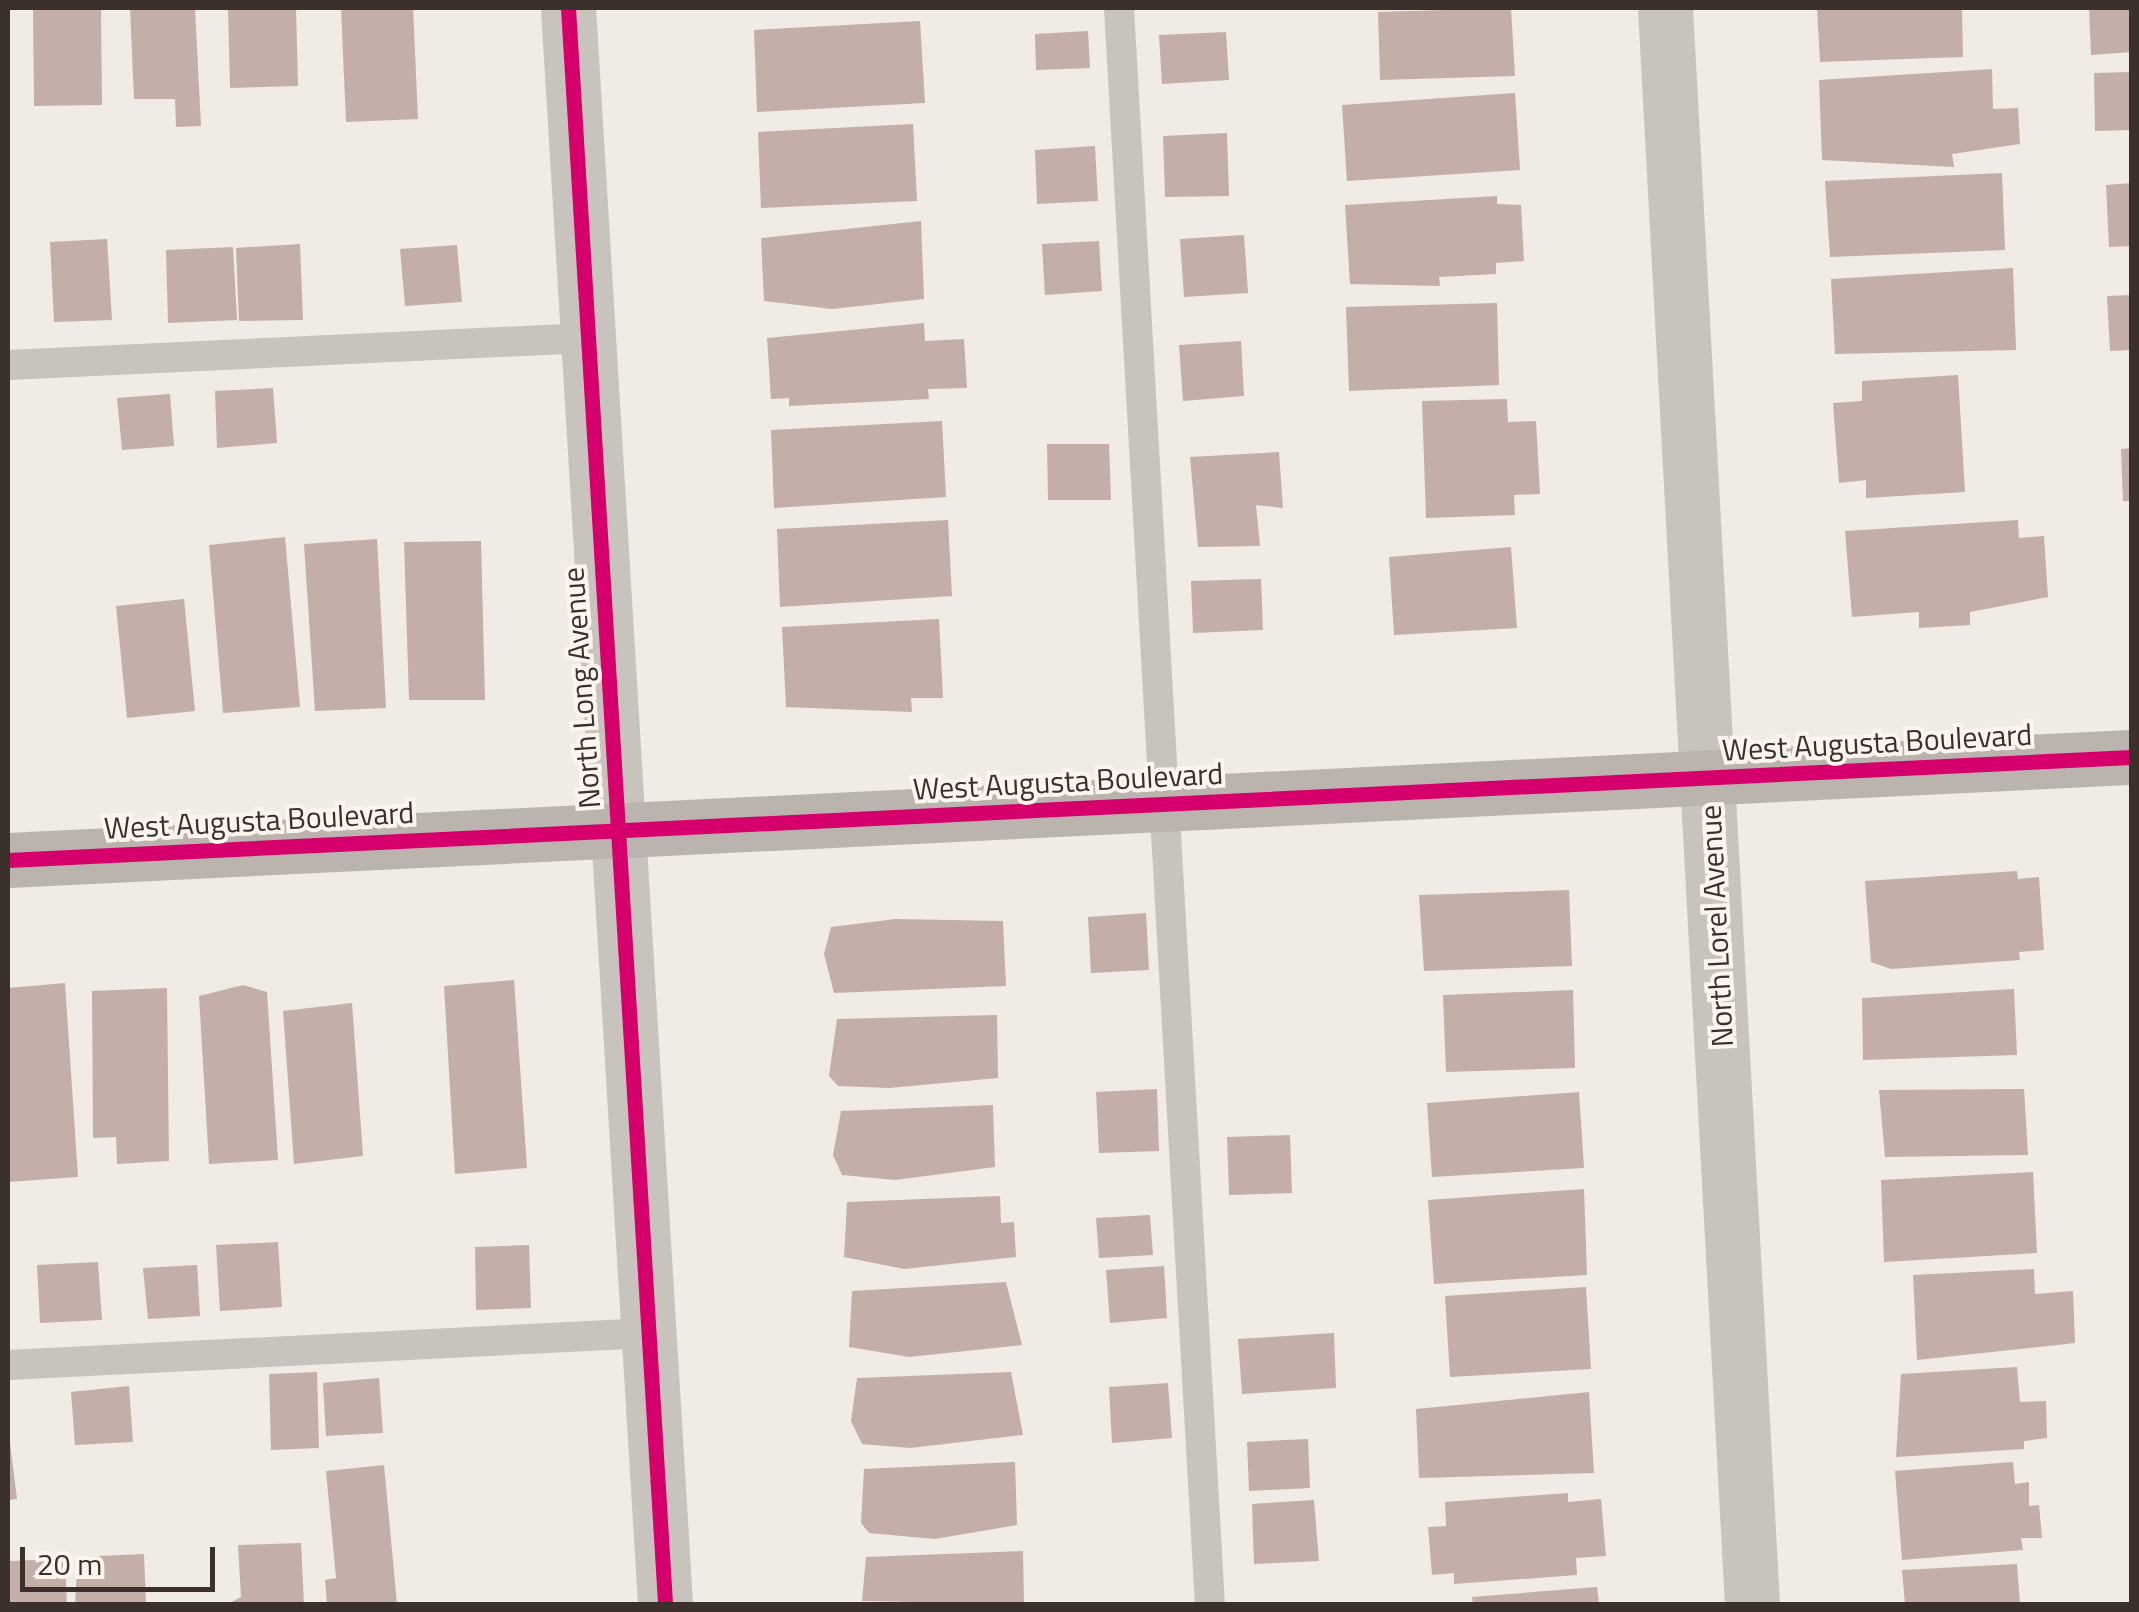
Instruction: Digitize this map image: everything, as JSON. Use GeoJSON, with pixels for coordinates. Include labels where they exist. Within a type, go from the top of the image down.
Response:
{"type":"FeatureCollection","features":[{"type":"Feature","properties":{"kind":"street","name":"North Long Avenue"},"geometry":{"type":"LineString","coordinates":[[568,8],[665,1604]]}},
{"type":"Feature","properties":{"kind":"street","name":"North Lorel Avenue"},"geometry":{"type":"LineString","coordinates":[[1665,8],[1752,1604]]}},
{"type":"Feature","properties":{"kind":"street","name":"West Augusta Boulevard"},"geometry":{"type":"LineString","coordinates":[[8,860],[2132,757]]}},
{"type":"Feature","properties":{"kind":"lane"},"geometry":{"type":"LineString","coordinates":[[1118,8],[1210,1604]]}},
{"type":"Feature","properties":{"kind":"lane"},"geometry":{"type":"LineString","coordinates":[[8,365],[588,338]]}},
{"type":"Feature","properties":{"kind":"lane"},"geometry":{"type":"LineString","coordinates":[[8,1364],[648,1333]]}},
{"type":"Feature","properties":{"kind":"building"},"geometry":{"type":"Polygon","coordinates":[[[33,8],[101,8],[102,105],[34,106],[33,8]]]}},
{"type":"Feature","properties":{"kind":"building"},"geometry":{"type":"Polygon","coordinates":[[[130,8],[195,8],[201,126],[176,127],[175,99],[134,99],[130,8]]]}},
{"type":"Feature","properties":{"kind":"building"},"geometry":{"type":"Polygon","coordinates":[[[228,8],[296,8],[298,86],[230,88],[228,8]]]}},
{"type":"Feature","properties":{"kind":"building"},"geometry":{"type":"Polygon","coordinates":[[[341,8],[413,8],[418,119],[346,122],[341,8]]]}},
{"type":"Feature","properties":{"kind":"building"},"geometry":{"type":"Polygon","coordinates":[[[1511,8],[1515,76],[1380,80],[1378,12],[1511,8]]]}},
{"type":"Feature","properties":{"kind":"building"},"geometry":{"type":"Polygon","coordinates":[[[1817,8],[1962,8],[1963,57],[1820,62],[1817,8]]]}},
{"type":"Feature","properties":{"kind":"building"},"geometry":{"type":"Polygon","coordinates":[[[2089,8],[2132,8],[2132,52],[2091,55],[2089,8]]]}},
{"type":"Feature","properties":{"kind":"building"},"geometry":{"type":"Polygon","coordinates":[[[920,21],[925,103],[757,112],[754,30],[920,21]]]}},
{"type":"Feature","properties":{"kind":"building"},"geometry":{"type":"Polygon","coordinates":[[[1088,31],[1090,68],[1036,70],[1035,34],[1088,31]]]}},
{"type":"Feature","properties":{"kind":"building"},"geometry":{"type":"Polygon","coordinates":[[[1226,32],[1229,80],[1162,84],[1159,35],[1226,32]]]}},
{"type":"Feature","properties":{"kind":"building"},"geometry":{"type":"Polygon","coordinates":[[[1992,69],[1993,109],[2018,108],[2020,144],[1952,154],[1954,167],[1822,160],[1819,80],[1992,69]]]}},
{"type":"Feature","properties":{"kind":"building"},"geometry":{"type":"Polygon","coordinates":[[[2132,72],[2132,130],[2095,131],[2094,73],[2132,72]]]}},
{"type":"Feature","properties":{"kind":"building"},"geometry":{"type":"Polygon","coordinates":[[[1515,93],[1520,170],[1347,181],[1342,105],[1515,93]]]}},
{"type":"Feature","properties":{"kind":"building"},"geometry":{"type":"Polygon","coordinates":[[[913,124],[917,201],[761,208],[758,132],[913,124]]]}},
{"type":"Feature","properties":{"kind":"building"},"geometry":{"type":"Polygon","coordinates":[[[1227,133],[1229,196],[1165,197],[1163,136],[1227,133]]]}},
{"type":"Feature","properties":{"kind":"building"},"geometry":{"type":"Polygon","coordinates":[[[1095,146],[1098,201],[1037,204],[1035,150],[1095,146]]]}},
{"type":"Feature","properties":{"kind":"building"},"geometry":{"type":"Polygon","coordinates":[[[2002,173],[2005,250],[1830,257],[1825,181],[2002,173]]]}},
{"type":"Feature","properties":{"kind":"building"},"geometry":{"type":"Polygon","coordinates":[[[2132,183],[2132,246],[2109,247],[2106,185],[2132,183]]]}},
{"type":"Feature","properties":{"kind":"building"},"geometry":{"type":"Polygon","coordinates":[[[1497,196],[1497,204],[1521,205],[1524,261],[1496,263],[1496,274],[1439,277],[1440,286],[1350,284],[1345,205],[1497,196]]]}},
{"type":"Feature","properties":{"kind":"building"},"geometry":{"type":"Polygon","coordinates":[[[921,221],[924,299],[832,309],[764,301],[761,238],[921,221]]]}},
{"type":"Feature","properties":{"kind":"building"},"geometry":{"type":"Polygon","coordinates":[[[1244,235],[1248,293],[1184,297],[1180,239],[1244,235]]]}},
{"type":"Feature","properties":{"kind":"building"},"geometry":{"type":"Polygon","coordinates":[[[107,239],[112,320],[54,322],[50,242],[107,239]]]}},
{"type":"Feature","properties":{"kind":"building"},"geometry":{"type":"Polygon","coordinates":[[[1099,241],[1102,291],[1045,295],[1042,244],[1099,241]]]}},
{"type":"Feature","properties":{"kind":"building"},"geometry":{"type":"Polygon","coordinates":[[[300,244],[303,320],[239,321],[236,248],[300,244]]]}},
{"type":"Feature","properties":{"kind":"building"},"geometry":{"type":"Polygon","coordinates":[[[457,245],[462,302],[405,306],[400,249],[457,245]]]}},
{"type":"Feature","properties":{"kind":"building"},"geometry":{"type":"Polygon","coordinates":[[[233,247],[237,320],[168,323],[166,250],[233,247]]]}},
{"type":"Feature","properties":{"kind":"building"},"geometry":{"type":"Polygon","coordinates":[[[2013,268],[2016,350],[1835,354],[1831,279],[2013,268]]]}},
{"type":"Feature","properties":{"kind":"building"},"geometry":{"type":"Polygon","coordinates":[[[2132,295],[2132,350],[2110,351],[2107,296],[2132,295]]]}},
{"type":"Feature","properties":{"kind":"building"},"geometry":{"type":"Polygon","coordinates":[[[1497,303],[1499,385],[1349,391],[1346,307],[1497,303]]]}},
{"type":"Feature","properties":{"kind":"building"},"geometry":{"type":"Polygon","coordinates":[[[924,323],[925,341],[964,339],[967,388],[928,389],[929,399],[789,406],[789,398],[771,399],[767,338],[924,323]]]}},
{"type":"Feature","properties":{"kind":"building"},"geometry":{"type":"Polygon","coordinates":[[[1241,341],[1244,396],[1183,401],[1179,345],[1241,341]]]}},
{"type":"Feature","properties":{"kind":"building"},"geometry":{"type":"Polygon","coordinates":[[[1958,375],[1965,492],[1866,498],[1866,480],[1839,483],[1833,403],[1862,401],[1862,381],[1958,375]]]}},
{"type":"Feature","properties":{"kind":"building"},"geometry":{"type":"Polygon","coordinates":[[[273,388],[277,443],[217,448],[215,391],[273,388]]]}},
{"type":"Feature","properties":{"kind":"building"},"geometry":{"type":"Polygon","coordinates":[[[170,394],[174,446],[122,450],[117,398],[170,394]]]}},
{"type":"Feature","properties":{"kind":"building"},"geometry":{"type":"Polygon","coordinates":[[[1507,399],[1508,422],[1536,421],[1540,494],[1514,495],[1515,515],[1426,518],[1422,401],[1507,399]]]}},
{"type":"Feature","properties":{"kind":"building"},"geometry":{"type":"Polygon","coordinates":[[[942,421],[946,497],[774,508],[771,430],[942,421]]]}},
{"type":"Feature","properties":{"kind":"building"},"geometry":{"type":"Polygon","coordinates":[[[1047,444],[1109,444],[1111,500],[1048,500],[1047,444]]]}},
{"type":"Feature","properties":{"kind":"building"},"geometry":{"type":"Polygon","coordinates":[[[2132,448],[2132,501],[2123,501],[2121,449],[2132,448]]]}},
{"type":"Feature","properties":{"kind":"building"},"geometry":{"type":"Polygon","coordinates":[[[1279,452],[1283,508],[1256,505],[1260,546],[1198,547],[1190,457],[1279,452]]]}},
{"type":"Feature","properties":{"kind":"building"},"geometry":{"type":"Polygon","coordinates":[[[948,520],[952,596],[780,607],[777,529],[948,520]]]}},
{"type":"Feature","properties":{"kind":"building"},"geometry":{"type":"Polygon","coordinates":[[[2018,520],[2019,538],[2044,536],[2048,597],[1970,612],[1970,625],[1919,628],[1919,612],[1852,617],[1845,531],[2018,520]]]}},
{"type":"Feature","properties":{"kind":"building"},"geometry":{"type":"Polygon","coordinates":[[[285,537],[300,707],[223,713],[209,545],[285,537]]]}},
{"type":"Feature","properties":{"kind":"building"},"geometry":{"type":"Polygon","coordinates":[[[377,539],[386,708],[315,711],[304,544],[377,539]]]}},
{"type":"Feature","properties":{"kind":"building"},"geometry":{"type":"Polygon","coordinates":[[[481,541],[485,700],[409,700],[404,542],[481,541]]]}},
{"type":"Feature","properties":{"kind":"building"},"geometry":{"type":"Polygon","coordinates":[[[1511,547],[1517,628],[1394,635],[1389,557],[1511,547]]]}},
{"type":"Feature","properties":{"kind":"building"},"geometry":{"type":"Polygon","coordinates":[[[1261,579],[1263,630],[1193,633],[1191,581],[1261,579]]]}},
{"type":"Feature","properties":{"kind":"building"},"geometry":{"type":"Polygon","coordinates":[[[184,599],[195,711],[127,718],[116,606],[184,599]]]}},
{"type":"Feature","properties":{"kind":"building"},"geometry":{"type":"Polygon","coordinates":[[[939,619],[943,698],[911,698],[912,712],[786,707],[782,627],[939,619]]]}},
{"type":"Feature","properties":{"kind":"building"},"geometry":{"type":"Polygon","coordinates":[[[2017,871],[2018,879],[2039,877],[2044,950],[2019,952],[2020,960],[1891,969],[1871,962],[1865,881],[2017,871]]]}},
{"type":"Feature","properties":{"kind":"building"},"geometry":{"type":"Polygon","coordinates":[[[1569,890],[1572,966],[1424,971],[1419,895],[1569,890]]]}},
{"type":"Feature","properties":{"kind":"building"},"geometry":{"type":"Polygon","coordinates":[[[1146,913],[1149,970],[1091,973],[1088,917],[1146,913]]]}},
{"type":"Feature","properties":{"kind":"building"},"geometry":{"type":"Polygon","coordinates":[[[896,919],[1003,921],[1006,986],[834,993],[824,954],[831,927],[896,919]]]}},
{"type":"Feature","properties":{"kind":"building"},"geometry":{"type":"Polygon","coordinates":[[[514,980],[527,1168],[455,1174],[444,986],[514,980]]]}},
{"type":"Feature","properties":{"kind":"building"},"geometry":{"type":"Polygon","coordinates":[[[65,983],[78,1177],[8,1182],[8,988],[65,983]]]}},
{"type":"Feature","properties":{"kind":"building"},"geometry":{"type":"Polygon","coordinates":[[[243,985],[267,992],[278,1160],[209,1164],[199,996],[243,985]]]}},
{"type":"Feature","properties":{"kind":"building"},"geometry":{"type":"Polygon","coordinates":[[[167,988],[169,1161],[117,1164],[116,1137],[93,1138],[92,991],[167,988]]]}},
{"type":"Feature","properties":{"kind":"building"},"geometry":{"type":"Polygon","coordinates":[[[2014,989],[2017,1055],[1863,1060],[1862,998],[2014,989]]]}},
{"type":"Feature","properties":{"kind":"building"},"geometry":{"type":"Polygon","coordinates":[[[1573,990],[1575,1068],[1446,1072],[1443,995],[1573,990]]]}},
{"type":"Feature","properties":{"kind":"building"},"geometry":{"type":"Polygon","coordinates":[[[352,1003],[363,1156],[294,1164],[283,1011],[352,1003]]]}},
{"type":"Feature","properties":{"kind":"building"},"geometry":{"type":"Polygon","coordinates":[[[997,1015],[998,1078],[889,1088],[838,1086],[829,1076],[837,1019],[997,1015]]]}},
{"type":"Feature","properties":{"kind":"building"},"geometry":{"type":"Polygon","coordinates":[[[1157,1089],[1159,1151],[1099,1153],[1096,1092],[1157,1089]]]}},
{"type":"Feature","properties":{"kind":"building"},"geometry":{"type":"Polygon","coordinates":[[[2024,1089],[2028,1155],[1885,1157],[1879,1090],[2024,1089]]]}},
{"type":"Feature","properties":{"kind":"building"},"geometry":{"type":"Polygon","coordinates":[[[1579,1092],[1584,1168],[1432,1177],[1427,1103],[1579,1092]]]}},
{"type":"Feature","properties":{"kind":"building"},"geometry":{"type":"Polygon","coordinates":[[[993,1105],[995,1167],[895,1180],[842,1175],[833,1155],[841,1111],[993,1105]]]}},
{"type":"Feature","properties":{"kind":"building"},"geometry":{"type":"Polygon","coordinates":[[[1290,1135],[1292,1193],[1229,1195],[1227,1137],[1290,1135]]]}},
{"type":"Feature","properties":{"kind":"building"},"geometry":{"type":"Polygon","coordinates":[[[2033,1172],[2037,1253],[1884,1262],[1881,1180],[2033,1172]]]}},
{"type":"Feature","properties":{"kind":"building"},"geometry":{"type":"Polygon","coordinates":[[[1584,1189],[1587,1275],[1434,1284],[1428,1200],[1584,1189]]]}},
{"type":"Feature","properties":{"kind":"building"},"geometry":{"type":"Polygon","coordinates":[[[1000,1196],[1001,1223],[1014,1222],[1016,1257],[904,1269],[844,1257],[847,1202],[1000,1196]]]}},
{"type":"Feature","properties":{"kind":"building"},"geometry":{"type":"Polygon","coordinates":[[[1150,1215],[1153,1255],[1099,1258],[1096,1218],[1150,1215]]]}},
{"type":"Feature","properties":{"kind":"building"},"geometry":{"type":"Polygon","coordinates":[[[278,1242],[282,1307],[220,1311],[216,1245],[278,1242]]]}},
{"type":"Feature","properties":{"kind":"building"},"geometry":{"type":"Polygon","coordinates":[[[529,1245],[531,1308],[476,1310],[475,1247],[529,1245]]]}},
{"type":"Feature","properties":{"kind":"building"},"geometry":{"type":"Polygon","coordinates":[[[98,1262],[102,1320],[40,1323],[37,1265],[98,1262]]]}},
{"type":"Feature","properties":{"kind":"building"},"geometry":{"type":"Polygon","coordinates":[[[197,1265],[200,1316],[148,1319],[143,1268],[197,1265]]]}},
{"type":"Feature","properties":{"kind":"building"},"geometry":{"type":"Polygon","coordinates":[[[1164,1266],[1167,1318],[1110,1323],[1106,1270],[1164,1266]]]}},
{"type":"Feature","properties":{"kind":"building"},"geometry":{"type":"Polygon","coordinates":[[[2034,1269],[2035,1294],[2073,1291],[2075,1343],[1917,1360],[1913,1275],[2034,1269]]]}},
{"type":"Feature","properties":{"kind":"building"},"geometry":{"type":"Polygon","coordinates":[[[1006,1282],[1022,1345],[909,1357],[849,1347],[852,1291],[1006,1282]]]}},
{"type":"Feature","properties":{"kind":"building"},"geometry":{"type":"Polygon","coordinates":[[[1586,1287],[1591,1369],[1450,1377],[1445,1296],[1586,1287]]]}},
{"type":"Feature","properties":{"kind":"building"},"geometry":{"type":"Polygon","coordinates":[[[1334,1333],[1336,1388],[1242,1394],[1238,1339],[1334,1333]]]}},
{"type":"Feature","properties":{"kind":"building"},"geometry":{"type":"Polygon","coordinates":[[[2017,1367],[2020,1402],[2046,1401],[2047,1438],[2024,1441],[2024,1449],[1896,1457],[1901,1374],[2017,1367]]]}},
{"type":"Feature","properties":{"kind":"building"},"geometry":{"type":"Polygon","coordinates":[[[317,1372],[319,1448],[271,1450],[269,1374],[317,1372]]]}},
{"type":"Feature","properties":{"kind":"building"},"geometry":{"type":"Polygon","coordinates":[[[1011,1372],[1023,1435],[910,1448],[862,1444],[851,1421],[857,1378],[1011,1372]]]}},
{"type":"Feature","properties":{"kind":"building"},"geometry":{"type":"Polygon","coordinates":[[[379,1378],[383,1433],[326,1436],[323,1383],[379,1378]]]}},
{"type":"Feature","properties":{"kind":"building"},"geometry":{"type":"Polygon","coordinates":[[[1168,1383],[1172,1438],[1112,1443],[1109,1387],[1168,1383]]]}},
{"type":"Feature","properties":{"kind":"building"},"geometry":{"type":"Polygon","coordinates":[[[129,1386],[133,1442],[75,1445],[71,1392],[129,1386]]]}},
{"type":"Feature","properties":{"kind":"building"},"geometry":{"type":"Polygon","coordinates":[[[1589,1392],[1594,1473],[1419,1478],[1416,1409],[1589,1392]]]}},
{"type":"Feature","properties":{"kind":"building"},"geometry":{"type":"Polygon","coordinates":[[[8,1426],[17,1499],[8,1500],[8,1426]]]}},
{"type":"Feature","properties":{"kind":"building"},"geometry":{"type":"Polygon","coordinates":[[[1308,1439],[1310,1488],[1249,1491],[1247,1442],[1308,1439]]]}},
{"type":"Feature","properties":{"kind":"building"},"geometry":{"type":"Polygon","coordinates":[[[1015,1462],[1017,1525],[935,1539],[869,1533],[861,1523],[864,1469],[1015,1462]]]}},
{"type":"Feature","properties":{"kind":"building"},"geometry":{"type":"Polygon","coordinates":[[[2013,1462],[2015,1484],[2029,1482],[2029,1506],[2039,1505],[2042,1538],[2021,1538],[2023,1550],[1902,1560],[1895,1471],[2013,1462]]]}},
{"type":"Feature","properties":{"kind":"building"},"geometry":{"type":"Polygon","coordinates":[[[384,1465],[397,1604],[327,1604],[325,1580],[336,1578],[326,1471],[384,1465]]]}},
{"type":"Feature","properties":{"kind":"building"},"geometry":{"type":"Polygon","coordinates":[[[1568,1493],[1568,1502],[1601,1499],[1606,1556],[1576,1558],[1577,1575],[1454,1584],[1454,1573],[1432,1575],[1428,1527],[1446,1526],[1445,1502],[1568,1493]]]}},
{"type":"Feature","properties":{"kind":"building"},"geometry":{"type":"Polygon","coordinates":[[[1314,1500],[1319,1561],[1254,1564],[1252,1504],[1314,1500]]]}},
{"type":"Feature","properties":{"kind":"building"},"geometry":{"type":"Polygon","coordinates":[[[301,1543],[304,1604],[228,1604],[241,1597],[238,1545],[301,1543]]]}},
{"type":"Feature","properties":{"kind":"building"},"geometry":{"type":"Polygon","coordinates":[[[1023,1551],[1024,1604],[862,1601],[866,1557],[1023,1551]]]}},
{"type":"Feature","properties":{"kind":"building"},"geometry":{"type":"Polygon","coordinates":[[[144,1554],[146,1604],[75,1604],[78,1557],[144,1554]]]}},
{"type":"Feature","properties":{"kind":"building"},"geometry":{"type":"Polygon","coordinates":[[[65,1559],[67,1604],[8,1604],[8,1561],[65,1559]]]}},
{"type":"Feature","properties":{"kind":"building"},"geometry":{"type":"Polygon","coordinates":[[[2017,1564],[2020,1604],[1905,1604],[1902,1570],[2017,1564]]]}},
{"type":"Feature","properties":{"kind":"building"},"geometry":{"type":"Polygon","coordinates":[[[1597,1587],[1599,1604],[1473,1604],[1472,1597],[1597,1587]]]}},
{"type":"Feature","properties":{"kind":"cycle path"},"geometry":{"type":"LineString","coordinates":[[568,8],[665,1604]]}},
{"type":"Feature","properties":{"kind":"cycle path"},"geometry":{"type":"LineString","coordinates":[[8,860],[2132,757]]}}]}
